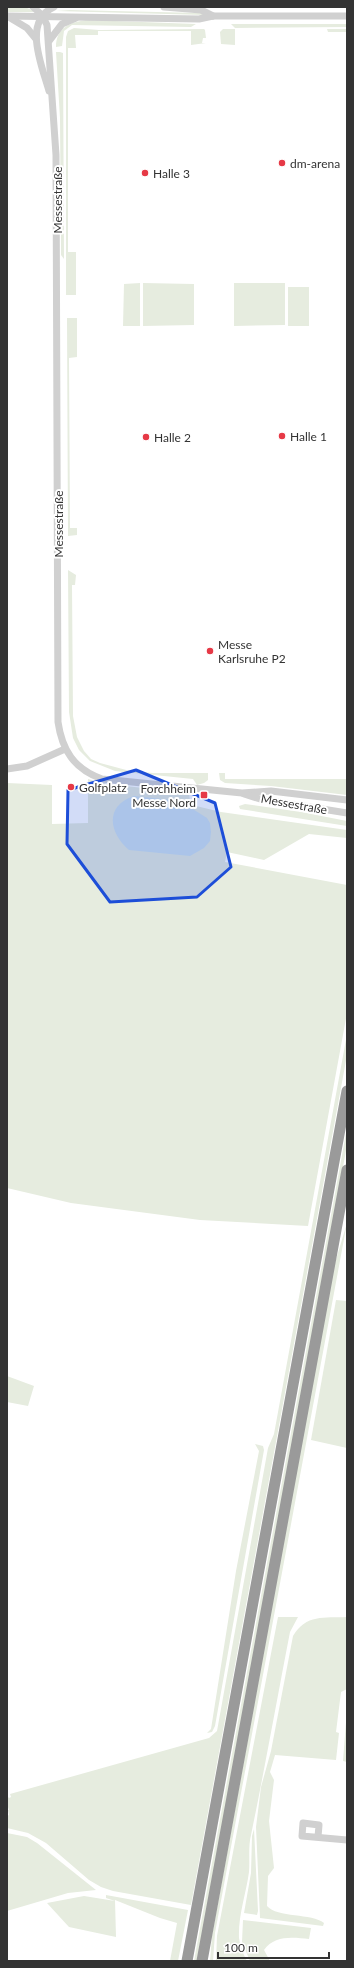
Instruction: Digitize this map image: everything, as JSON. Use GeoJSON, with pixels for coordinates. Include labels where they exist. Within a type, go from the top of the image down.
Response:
{"type":"FeatureCollection","features":[{"type":"Feature","properties":{"kind":"highway"},"geometry":{"type":"LineString","coordinates":[[187,1961],[347,1091]]}},
{"type":"Feature","properties":{"kind":"highway"},"geometry":{"type":"LineString","coordinates":[[202,1961],[347,1170]]}},
{"type":"Feature","properties":{"kind":"street"},"geometry":{"type":"LineString","coordinates":[[33,7],[42,16]]}},
{"type":"Feature","properties":{"kind":"street"},"geometry":{"type":"LineString","coordinates":[[42,16],[54,7]]}},
{"type":"Feature","properties":{"kind":"street"},"geometry":{"type":"LineString","coordinates":[[164,7],[201,10],[213,16]]}},
{"type":"Feature","properties":{"kind":"street"},"geometry":{"type":"LineString","coordinates":[[7,16],[200,19],[213,16],[347,16]]}},
{"type":"Feature","properties":{"kind":"street"},"geometry":{"type":"LineString","coordinates":[[7,16],[27,28],[36,39]]}},
{"type":"Feature","properties":{"kind":"street","name":"Messestraße"},"geometry":{"type":"LineString","coordinates":[[53,107],[36,39],[38,22],[42,16],[47,25],[49,41],[53,107],[56,171],[58,722],[65,749],[71,760],[83,770],[102,779],[242,793],[271,790],[347,800]]}},
{"type":"Feature","properties":{"kind":"street"},"geometry":{"type":"LineString","coordinates":[[49,41],[52,35],[62,24],[82,16]]}},
{"type":"Feature","properties":{"kind":"street"},"geometry":{"type":"LineString","coordinates":[[7,769],[27,766],[65,749]]}},
{"type":"Feature","properties":{"kind":"street","name":"Messestraße"},"geometry":{"type":"LineString","coordinates":[[242,793],[260,799],[347,813]]}},
{"type":"Feature","properties":{"kind":"street"},"geometry":{"type":"LineString","coordinates":[[318,1837],[347,1840]]}},
{"type":"Feature","properties":{"kind":"highlighted area"},"geometry":{"type":"Polygon","coordinates":[[[136,770],[215,803],[231,867],[197,897],[110,902],[67,844],[68,790],[136,770]]]}},
{"type":"Feature","properties":{"kind":"shaded area"},"geometry":{"type":"Polygon","coordinates":[[[7,7],[25,7],[34,12],[7,12],[7,7]]]}},
{"type":"Feature","properties":{"kind":"shaded area"},"geometry":{"type":"Polygon","coordinates":[[[56,11],[200,13],[205,15],[56,11]]]}},
{"type":"Feature","properties":{"kind":"shaded area"},"geometry":{"type":"Polygon","coordinates":[[[87,20],[196,24],[191,27],[72,25],[64,31],[62,46],[56,47],[57,40],[62,30],[75,22],[87,20]]]}},
{"type":"Feature","properties":{"kind":"shaded area"},"geometry":{"type":"Polygon","coordinates":[[[231,24],[347,24],[347,27],[235,28],[231,24]]]}},
{"type":"Feature","properties":{"kind":"shaded area"},"geometry":{"type":"Polygon","coordinates":[[[74,28],[99,30],[204,29],[206,38],[203,38],[202,43],[206,43],[191,45],[191,31],[98,31],[98,35],[75,35],[76,48],[68,48],[68,252],[76,252],[76,295],[66,295],[66,37],[68,31],[74,28]]]}},
{"type":"Feature","properties":{"kind":"shaded area"},"geometry":{"type":"Polygon","coordinates":[[[223,29],[235,29],[235,45],[221,44],[220,32],[223,29]]]}},
{"type":"Feature","properties":{"kind":"shaded area"},"geometry":{"type":"Polygon","coordinates":[[[327,29],[347,29],[347,32],[328,32],[327,29]]]}},
{"type":"Feature","properties":{"kind":"shaded area"},"geometry":{"type":"Polygon","coordinates":[[[56,52],[63,53],[64,259],[61,255],[60,118],[56,52]]]}},
{"type":"Feature","properties":{"kind":"shaded area"},"geometry":{"type":"Polygon","coordinates":[[[140,283],[140,326],[123,326],[124,284],[140,283]]]}},
{"type":"Feature","properties":{"kind":"shaded area"},"geometry":{"type":"Polygon","coordinates":[[[143,283],[194,284],[194,325],[143,326],[143,283]]]}},
{"type":"Feature","properties":{"kind":"shaded area"},"geometry":{"type":"Polygon","coordinates":[[[234,283],[285,283],[285,325],[234,326],[234,283]]]}},
{"type":"Feature","properties":{"kind":"shaded area"},"geometry":{"type":"Polygon","coordinates":[[[288,287],[309,287],[309,326],[288,326],[288,287]]]}},
{"type":"Feature","properties":{"kind":"shaded area"},"geometry":{"type":"Polygon","coordinates":[[[67,318],[77,318],[77,357],[69,358],[70,528],[77,528],[77,535],[68,536],[67,318]]]}},
{"type":"Feature","properties":{"kind":"shaded area"},"geometry":{"type":"Polygon","coordinates":[[[68,570],[76,575],[75,585],[72,585],[73,716],[77,737],[84,751],[91,759],[100,763],[130,771],[153,773],[208,773],[208,780],[204,783],[197,785],[193,779],[115,771],[90,761],[79,750],[73,738],[69,712],[68,570]]]}},
{"type":"Feature","properties":{"kind":"shaded area"},"geometry":{"type":"Polygon","coordinates":[[[219,773],[225,773],[225,779],[347,779],[347,795],[271,786],[225,783],[220,780],[219,773]]]}},
{"type":"Feature","properties":{"kind":"shaded area"},"geometry":{"type":"Polygon","coordinates":[[[88,779],[107,784],[189,793],[190,801],[196,806],[221,812],[347,830],[347,838],[309,834],[264,860],[227,852],[225,862],[347,885],[347,1013],[308,1226],[200,1220],[71,1203],[7,1188],[7,783],[52,785],[52,824],[88,823],[88,779]]]}},
{"type":"Feature","properties":{"kind":"shaded area"},"geometry":{"type":"Polygon","coordinates":[[[245,804],[301,812],[347,821],[347,826],[240,809],[239,806],[245,804]]]}},
{"type":"Feature","properties":{"kind":"shaded area"},"geometry":{"type":"Polygon","coordinates":[[[347,1034],[347,1055],[191,1905],[113,1891],[101,1887],[89,1880],[46,1843],[28,1833],[7,1828],[7,1816],[9,1815],[9,1810],[7,1796],[9,1798],[11,1797],[10,1794],[209,1738],[217,1731],[268,1448],[274,1434],[347,1034]]]}},
{"type":"Feature","properties":{"kind":"shaded area"},"geometry":{"type":"Polygon","coordinates":[[[347,1128],[347,1145],[197,1961],[194,1961],[347,1128]]]}},
{"type":"Feature","properties":{"kind":"shaded area"},"geometry":{"type":"Polygon","coordinates":[[[347,1223],[215,1933],[213,1961],[210,1961],[212,1936],[334,1266],[347,1223]]]}},
{"type":"Feature","properties":{"kind":"shaded area"},"geometry":{"type":"Polygon","coordinates":[[[336,1300],[347,1301],[347,1448],[311,1440],[336,1300]]]}},
{"type":"Feature","properties":{"kind":"shaded area"},"geometry":{"type":"Polygon","coordinates":[[[7,1376],[34,1386],[28,1406],[7,1402],[7,1376]]]}},
{"type":"Feature","properties":{"kind":"shaded area"},"geometry":{"type":"Polygon","coordinates":[[[255,1444],[263,1446],[264,1450],[215,1726],[212,1732],[207,1733],[211,1729],[236,1571],[259,1451],[255,1444]]]}},
{"type":"Feature","properties":{"kind":"shaded area"},"geometry":{"type":"Polygon","coordinates":[[[278,1617],[298,1617],[290,1632],[250,1840],[249,1872],[239,1930],[240,1944],[247,1961],[216,1961],[217,1936],[278,1617]]]}},
{"type":"Feature","properties":{"kind":"shaded area"},"geometry":{"type":"Polygon","coordinates":[[[347,1617],[347,1689],[341,1692],[336,1732],[339,1733],[336,1760],[275,1755],[270,1772],[274,1780],[269,1821],[274,1868],[268,1876],[267,1906],[278,1912],[311,1918],[324,1923],[323,1926],[260,1918],[256,1827],[261,1787],[271,1751],[293,1636],[298,1629],[310,1621],[323,1618],[347,1617]]]}},
{"type":"Feature","properties":{"kind":"shaded area"},"geometry":{"type":"Polygon","coordinates":[[[347,1709],[347,1762],[343,1761],[347,1709]]]}},
{"type":"Feature","properties":{"kind":"shaded area"},"geometry":{"type":"Polygon","coordinates":[[[254,1829],[257,1915],[244,1913],[251,1873],[252,1836],[254,1829]]]}},
{"type":"Feature","properties":{"kind":"shaded area"},"geometry":{"type":"Polygon","coordinates":[[[7,1833],[27,1837],[37,1843],[96,1890],[68,1893],[7,1911],[7,1833]]]}},
{"type":"Feature","properties":{"kind":"shaded area"},"geometry":{"type":"Polygon","coordinates":[[[106,1895],[188,1910],[178,1961],[170,1961],[177,1923],[160,1918],[115,1900],[116,1937],[69,1927],[47,1903],[84,1896],[115,1901],[106,1898],[106,1895]]]}},
{"type":"Feature","properties":{"kind":"shaded area"},"geometry":{"type":"Polygon","coordinates":[[[243,1920],[311,1928],[309,1939],[278,1939],[268,1945],[264,1950],[270,1961],[250,1961],[242,1942],[243,1920]]]}},
{"type":"Feature","properties":{"kind":"water"},"geometry":{"type":"Polygon","coordinates":[[[134,796],[180,801],[207,818],[210,823],[210,841],[204,848],[190,856],[129,850],[117,836],[113,820],[114,813],[118,806],[124,800],[134,796]]]}},
{"type":"Feature","properties":{"kind":"place","name":"dm-arena"},"geometry":{"type":"Point","coordinates":[282,163]}},
{"type":"Feature","properties":{"kind":"place","name":"Halle 3"},"geometry":{"type":"Point","coordinates":[145,173]}},
{"type":"Feature","properties":{"kind":"place","name":"Halle 1"},"geometry":{"type":"Point","coordinates":[282,436]}},
{"type":"Feature","properties":{"kind":"place","name":"Halle 2"},"geometry":{"type":"Point","coordinates":[146,437]}},
{"type":"Feature","properties":{"kind":"place","name":"Messe Karlsruhe P2"},"geometry":{"type":"Point","coordinates":[210,651]}},
{"type":"Feature","properties":{"kind":"place","name":"Golfplatz"},"geometry":{"type":"Point","coordinates":[71,787]}},
{"type":"Feature","properties":{"kind":"place","name":"Forchheim Messe Nord"},"geometry":{"type":"Point","coordinates":[204,795]}}]}
